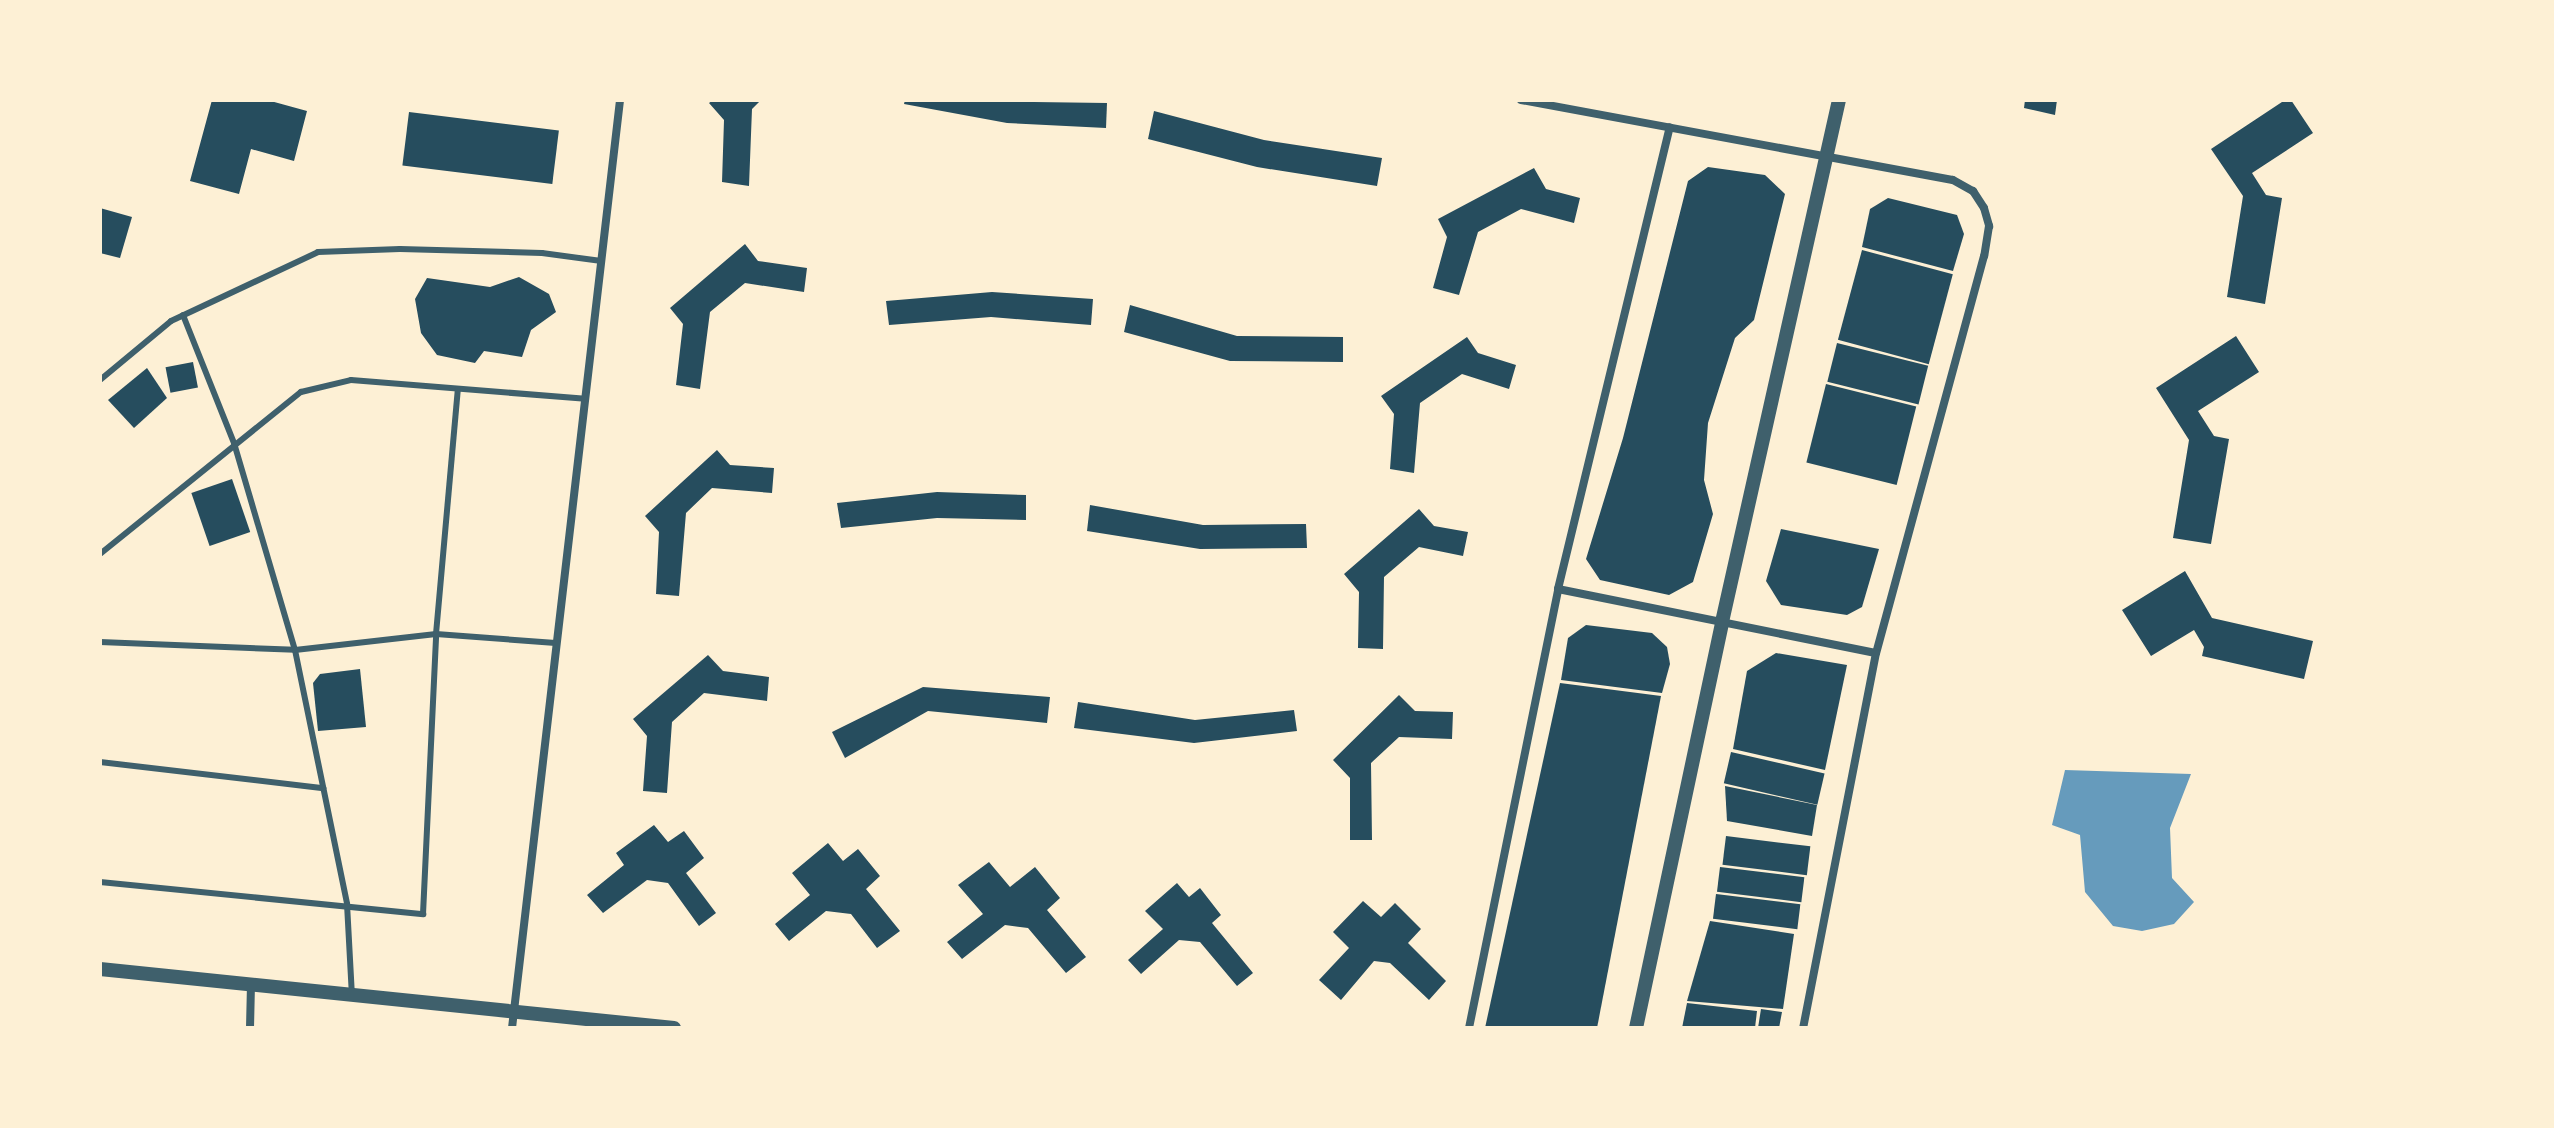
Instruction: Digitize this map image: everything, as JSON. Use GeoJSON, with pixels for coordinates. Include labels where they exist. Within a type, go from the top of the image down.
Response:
{"type":"FeatureCollection","features":[{"type":"Feature","properties":{"kind":"street"},"geometry":{"type":"LineString","coordinates":[[512,1028],[620,100]]}},
{"type":"Feature","properties":{"kind":"street"},"geometry":{"type":"LineString","coordinates":[[1521,100],[1953,180],[1973,191],[1984,208],[1989,226],[1876,653],[1803,1028]]}},
{"type":"Feature","properties":{"kind":"street"},"geometry":{"type":"LineString","coordinates":[[1636,1028],[1722,622],[1839,100]]}},
{"type":"Feature","properties":{"kind":"street"},"geometry":{"type":"LineString","coordinates":[[1469,1028],[1558,589],[1670,127]]}},
{"type":"Feature","properties":{"kind":"street"},"geometry":{"type":"LineString","coordinates":[[1558,589],[1876,653]]}},
{"type":"Feature","properties":{"kind":"street"},"geometry":{"type":"LineString","coordinates":[[100,969],[674,1028]]}},
{"type":"Feature","properties":{"kind":"street"},"geometry":{"type":"LineString","coordinates":[[250,1028],[251,985]]}},
{"type":"Feature","properties":{"kind":"lane"},"geometry":{"type":"LineString","coordinates":[[100,380],[171,321],[318,252],[400,249],[542,253],[601,261]]}},
{"type":"Feature","properties":{"kind":"lane"},"geometry":{"type":"LineString","coordinates":[[183,315],[234,443],[295,650],[347,904],[352,995]]}},
{"type":"Feature","properties":{"kind":"lane"},"geometry":{"type":"LineString","coordinates":[[100,554],[301,392],[351,380],[585,399]]}},
{"type":"Feature","properties":{"kind":"lane"},"geometry":{"type":"LineString","coordinates":[[100,882],[347,904],[423,914],[436,634],[458,389]]}},
{"type":"Feature","properties":{"kind":"lane"},"geometry":{"type":"LineString","coordinates":[[100,642],[295,650],[436,634],[556,643]]}},
{"type":"Feature","properties":{"kind":"lane"},"geometry":{"type":"LineString","coordinates":[[100,762],[323,788]]}},
{"type":"Feature","properties":{"kind":"water"},"geometry":{"type":"Polygon","coordinates":[[[2065,770],[2191,774],[2170,828],[2172,878],[2194,902],[2174,924],[2142,931],[2113,926],[2085,892],[2080,835],[2052,825],[2065,770]]]}},
{"type":"Feature","properties":{"kind":"building"},"geometry":{"type":"Polygon","coordinates":[[[212,100],[267,100],[307,111],[294,161],[251,149],[239,194],[190,181],[212,100]]]}},
{"type":"Feature","properties":{"kind":"building"},"geometry":{"type":"Polygon","coordinates":[[[713,100],[761,100],[752,109],[749,186],[722,182],[724,120],[709,103],[713,100]]]}},
{"type":"Feature","properties":{"kind":"building"},"geometry":{"type":"Polygon","coordinates":[[[905,100],[1107,103],[1106,128],[1007,123],[904,104],[905,100]]]}},
{"type":"Feature","properties":{"kind":"building"},"geometry":{"type":"Polygon","coordinates":[[[2025,100],[2057,100],[2055,115],[2024,108],[2025,100]]]}},
{"type":"Feature","properties":{"kind":"building"},"geometry":{"type":"Polygon","coordinates":[[[2285,100],[2291,100],[2313,133],[2252,173],[2266,195],[2282,198],[2265,304],[2227,297],[2243,196],[2211,149],[2285,100]]]}},
{"type":"Feature","properties":{"kind":"building"},"geometry":{"type":"Polygon","coordinates":[[[1154,111],[1264,140],[1382,158],[1377,186],[1257,167],[1148,139],[1154,111]]]}},
{"type":"Feature","properties":{"kind":"building"},"geometry":{"type":"Polygon","coordinates":[[[409,112],[559,130],[552,184],[402,166],[409,112]]]}},
{"type":"Feature","properties":{"kind":"building"},"geometry":{"type":"Polygon","coordinates":[[[1708,167],[1765,175],[1785,194],[1754,320],[1735,338],[1708,423],[1704,480],[1713,514],[1693,582],[1669,595],[1600,580],[1586,559],[1623,438],[1688,181],[1708,167]]]}},
{"type":"Feature","properties":{"kind":"building"},"geometry":{"type":"Polygon","coordinates":[[[1534,168],[1546,189],[1580,198],[1574,223],[1521,209],[1478,232],[1459,295],[1433,288],[1447,237],[1438,219],[1534,168]]]}},
{"type":"Feature","properties":{"kind":"building"},"geometry":{"type":"Polygon","coordinates":[[[1888,198],[1957,215],[1964,234],[1953,271],[1862,247],[1870,209],[1888,198]]]}},
{"type":"Feature","properties":{"kind":"building"},"geometry":{"type":"Polygon","coordinates":[[[100,208],[132,217],[120,258],[100,253],[100,208]]]}},
{"type":"Feature","properties":{"kind":"building"},"geometry":{"type":"Polygon","coordinates":[[[745,244],[758,261],[807,268],[804,292],[745,283],[710,312],[700,389],[676,385],[683,324],[670,308],[745,244]]]}},
{"type":"Feature","properties":{"kind":"building"},"geometry":{"type":"Polygon","coordinates":[[[1862,250],[1953,274],[1929,364],[1838,340],[1862,250]]]}},
{"type":"Feature","properties":{"kind":"building"},"geometry":{"type":"Polygon","coordinates":[[[519,277],[549,294],[556,312],[531,330],[522,357],[484,351],[475,363],[437,355],[421,333],[415,299],[427,278],[490,287],[519,277]]]}},
{"type":"Feature","properties":{"kind":"building"},"geometry":{"type":"Polygon","coordinates":[[[992,292],[1093,299],[1091,325],[991,317],[889,325],[886,301],[992,292]]]}},
{"type":"Feature","properties":{"kind":"building"},"geometry":{"type":"Polygon","coordinates":[[[1130,305],[1237,336],[1343,337],[1343,362],[1230,361],[1124,332],[1130,305]]]}},
{"type":"Feature","properties":{"kind":"building"},"geometry":{"type":"Polygon","coordinates":[[[2236,336],[2259,372],[2198,411],[2214,436],[2229,439],[2211,544],[2173,538],[2189,440],[2156,388],[2236,336]]]}},
{"type":"Feature","properties":{"kind":"building"},"geometry":{"type":"Polygon","coordinates":[[[1467,337],[1478,353],[1516,365],[1509,389],[1462,374],[1420,403],[1414,473],[1390,469],[1394,414],[1381,396],[1467,337]]]}},
{"type":"Feature","properties":{"kind":"building"},"geometry":{"type":"Polygon","coordinates":[[[1837,343],[1928,366],[1919,405],[1827,382],[1837,343]]]}},
{"type":"Feature","properties":{"kind":"building"},"geometry":{"type":"Polygon","coordinates":[[[193,362],[198,388],[170,393],[166,367],[193,362]]]}},
{"type":"Feature","properties":{"kind":"building"},"geometry":{"type":"Polygon","coordinates":[[[147,368],[167,398],[134,428],[108,400],[147,368]]]}},
{"type":"Feature","properties":{"kind":"building"},"geometry":{"type":"Polygon","coordinates":[[[1826,384],[1916,406],[1897,485],[1806,463],[1826,384]]]}},
{"type":"Feature","properties":{"kind":"building"},"geometry":{"type":"Polygon","coordinates":[[[717,450],[730,465],[774,468],[772,493],[712,488],[686,513],[679,596],[656,594],[659,532],[645,516],[717,450]]]}},
{"type":"Feature","properties":{"kind":"building"},"geometry":{"type":"Polygon","coordinates":[[[232,479],[250,532],[210,546],[191,493],[232,479]]]}},
{"type":"Feature","properties":{"kind":"building"},"geometry":{"type":"Polygon","coordinates":[[[937,492],[1026,495],[1026,520],[937,518],[841,528],[837,503],[937,492]]]}},
{"type":"Feature","properties":{"kind":"building"},"geometry":{"type":"Polygon","coordinates":[[[1090,505],[1203,525],[1306,524],[1307,548],[1200,549],[1087,531],[1090,505]]]}},
{"type":"Feature","properties":{"kind":"building"},"geometry":{"type":"Polygon","coordinates":[[[1419,509],[1434,526],[1468,532],[1463,556],[1419,547],[1384,577],[1383,649],[1358,648],[1359,592],[1344,574],[1419,509]]]}},
{"type":"Feature","properties":{"kind":"building"},"geometry":{"type":"Polygon","coordinates":[[[1781,529],[1879,549],[1862,607],[1847,615],[1781,605],[1766,581],[1781,529]]]}},
{"type":"Feature","properties":{"kind":"building"},"geometry":{"type":"Polygon","coordinates":[[[2185,571],[2212,618],[2313,641],[2304,679],[2202,656],[2204,647],[2194,630],[2151,656],[2122,610],[2185,571]]]}},
{"type":"Feature","properties":{"kind":"building"},"geometry":{"type":"Polygon","coordinates":[[[1586,625],[1652,633],[1667,647],[1670,664],[1662,693],[1561,680],[1568,638],[1586,625]]]}},
{"type":"Feature","properties":{"kind":"building"},"geometry":{"type":"Polygon","coordinates":[[[1776,653],[1847,665],[1825,770],[1733,749],[1747,671],[1776,653]]]}},
{"type":"Feature","properties":{"kind":"building"},"geometry":{"type":"Polygon","coordinates":[[[708,655],[723,671],[769,677],[767,701],[704,693],[672,722],[667,793],[643,791],[647,736],[633,719],[708,655]]]}},
{"type":"Feature","properties":{"kind":"building"},"geometry":{"type":"Polygon","coordinates":[[[360,669],[366,727],[318,731],[313,683],[320,674],[360,669]]]}},
{"type":"Feature","properties":{"kind":"building"},"geometry":{"type":"Polygon","coordinates":[[[1560,683],[1661,696],[1597,1028],[1485,1028],[1560,683]]]}},
{"type":"Feature","properties":{"kind":"building"},"geometry":{"type":"Polygon","coordinates":[[[923,687],[1050,697],[1047,723],[928,711],[845,758],[832,732],[923,687]]]}},
{"type":"Feature","properties":{"kind":"building"},"geometry":{"type":"Polygon","coordinates":[[[1399,695],[1415,711],[1453,712],[1452,739],[1399,737],[1371,763],[1372,840],[1350,840],[1350,778],[1333,760],[1399,695]]]}},
{"type":"Feature","properties":{"kind":"building"},"geometry":{"type":"Polygon","coordinates":[[[1078,702],[1195,720],[1294,710],[1297,731],[1194,743],[1074,728],[1078,702]]]}},
{"type":"Feature","properties":{"kind":"building"},"geometry":{"type":"Polygon","coordinates":[[[1731,752],[1825,774],[1817,805],[1724,783],[1731,752]]]}},
{"type":"Feature","properties":{"kind":"building"},"geometry":{"type":"Polygon","coordinates":[[[1725,786],[1817,805],[1812,836],[1727,821],[1725,786]]]}},
{"type":"Feature","properties":{"kind":"building"},"geometry":{"type":"Polygon","coordinates":[[[654,825],[668,842],[684,831],[704,858],[686,873],[716,913],[699,926],[668,883],[647,880],[603,913],[587,895],[624,865],[616,853],[654,825]]]}},
{"type":"Feature","properties":{"kind":"building"},"geometry":{"type":"Polygon","coordinates":[[[1726,836],[1810,846],[1807,875],[1722,865],[1726,836]]]}},
{"type":"Feature","properties":{"kind":"building"},"geometry":{"type":"Polygon","coordinates":[[[828,843],[843,861],[858,849],[880,876],[866,889],[900,931],[877,948],[851,914],[826,911],[789,941],[775,924],[810,895],[792,873],[828,843]]]}},
{"type":"Feature","properties":{"kind":"building"},"geometry":{"type":"Polygon","coordinates":[[[989,862],[1010,887],[1035,867],[1060,898],[1047,910],[1086,957],[1066,973],[1028,928],[1005,925],[962,959],[947,942],[983,914],[958,885],[989,862]]]}},
{"type":"Feature","properties":{"kind":"building"},"geometry":{"type":"Polygon","coordinates":[[[1720,867],[1804,877],[1801,902],[1717,892],[1720,867]]]}},
{"type":"Feature","properties":{"kind":"building"},"geometry":{"type":"Polygon","coordinates":[[[1177,883],[1189,897],[1200,888],[1221,915],[1212,923],[1253,973],[1237,986],[1200,942],[1179,940],[1141,974],[1128,960],[1163,929],[1145,911],[1177,883]]]}},
{"type":"Feature","properties":{"kind":"building"},"geometry":{"type":"Polygon","coordinates":[[[1716,894],[1800,904],[1797,929],[1713,919],[1716,894]]]}},
{"type":"Feature","properties":{"kind":"building"},"geometry":{"type":"Polygon","coordinates":[[[1363,901],[1381,917],[1395,903],[1421,929],[1408,943],[1446,981],[1429,1000],[1390,963],[1374,961],[1341,1000],[1319,980],[1349,948],[1333,932],[1363,901]]]}},
{"type":"Feature","properties":{"kind":"building"},"geometry":{"type":"Polygon","coordinates":[[[1710,921],[1794,934],[1783,1009],[1687,1001],[1710,921]]]}},
{"type":"Feature","properties":{"kind":"building"},"geometry":{"type":"Polygon","coordinates":[[[1687,1003],[1757,1011],[1755,1028],[1682,1028],[1687,1003]]]}},
{"type":"Feature","properties":{"kind":"building"},"geometry":{"type":"Polygon","coordinates":[[[1761,1009],[1782,1012],[1779,1028],[1758,1028],[1761,1009]]]}}]}
